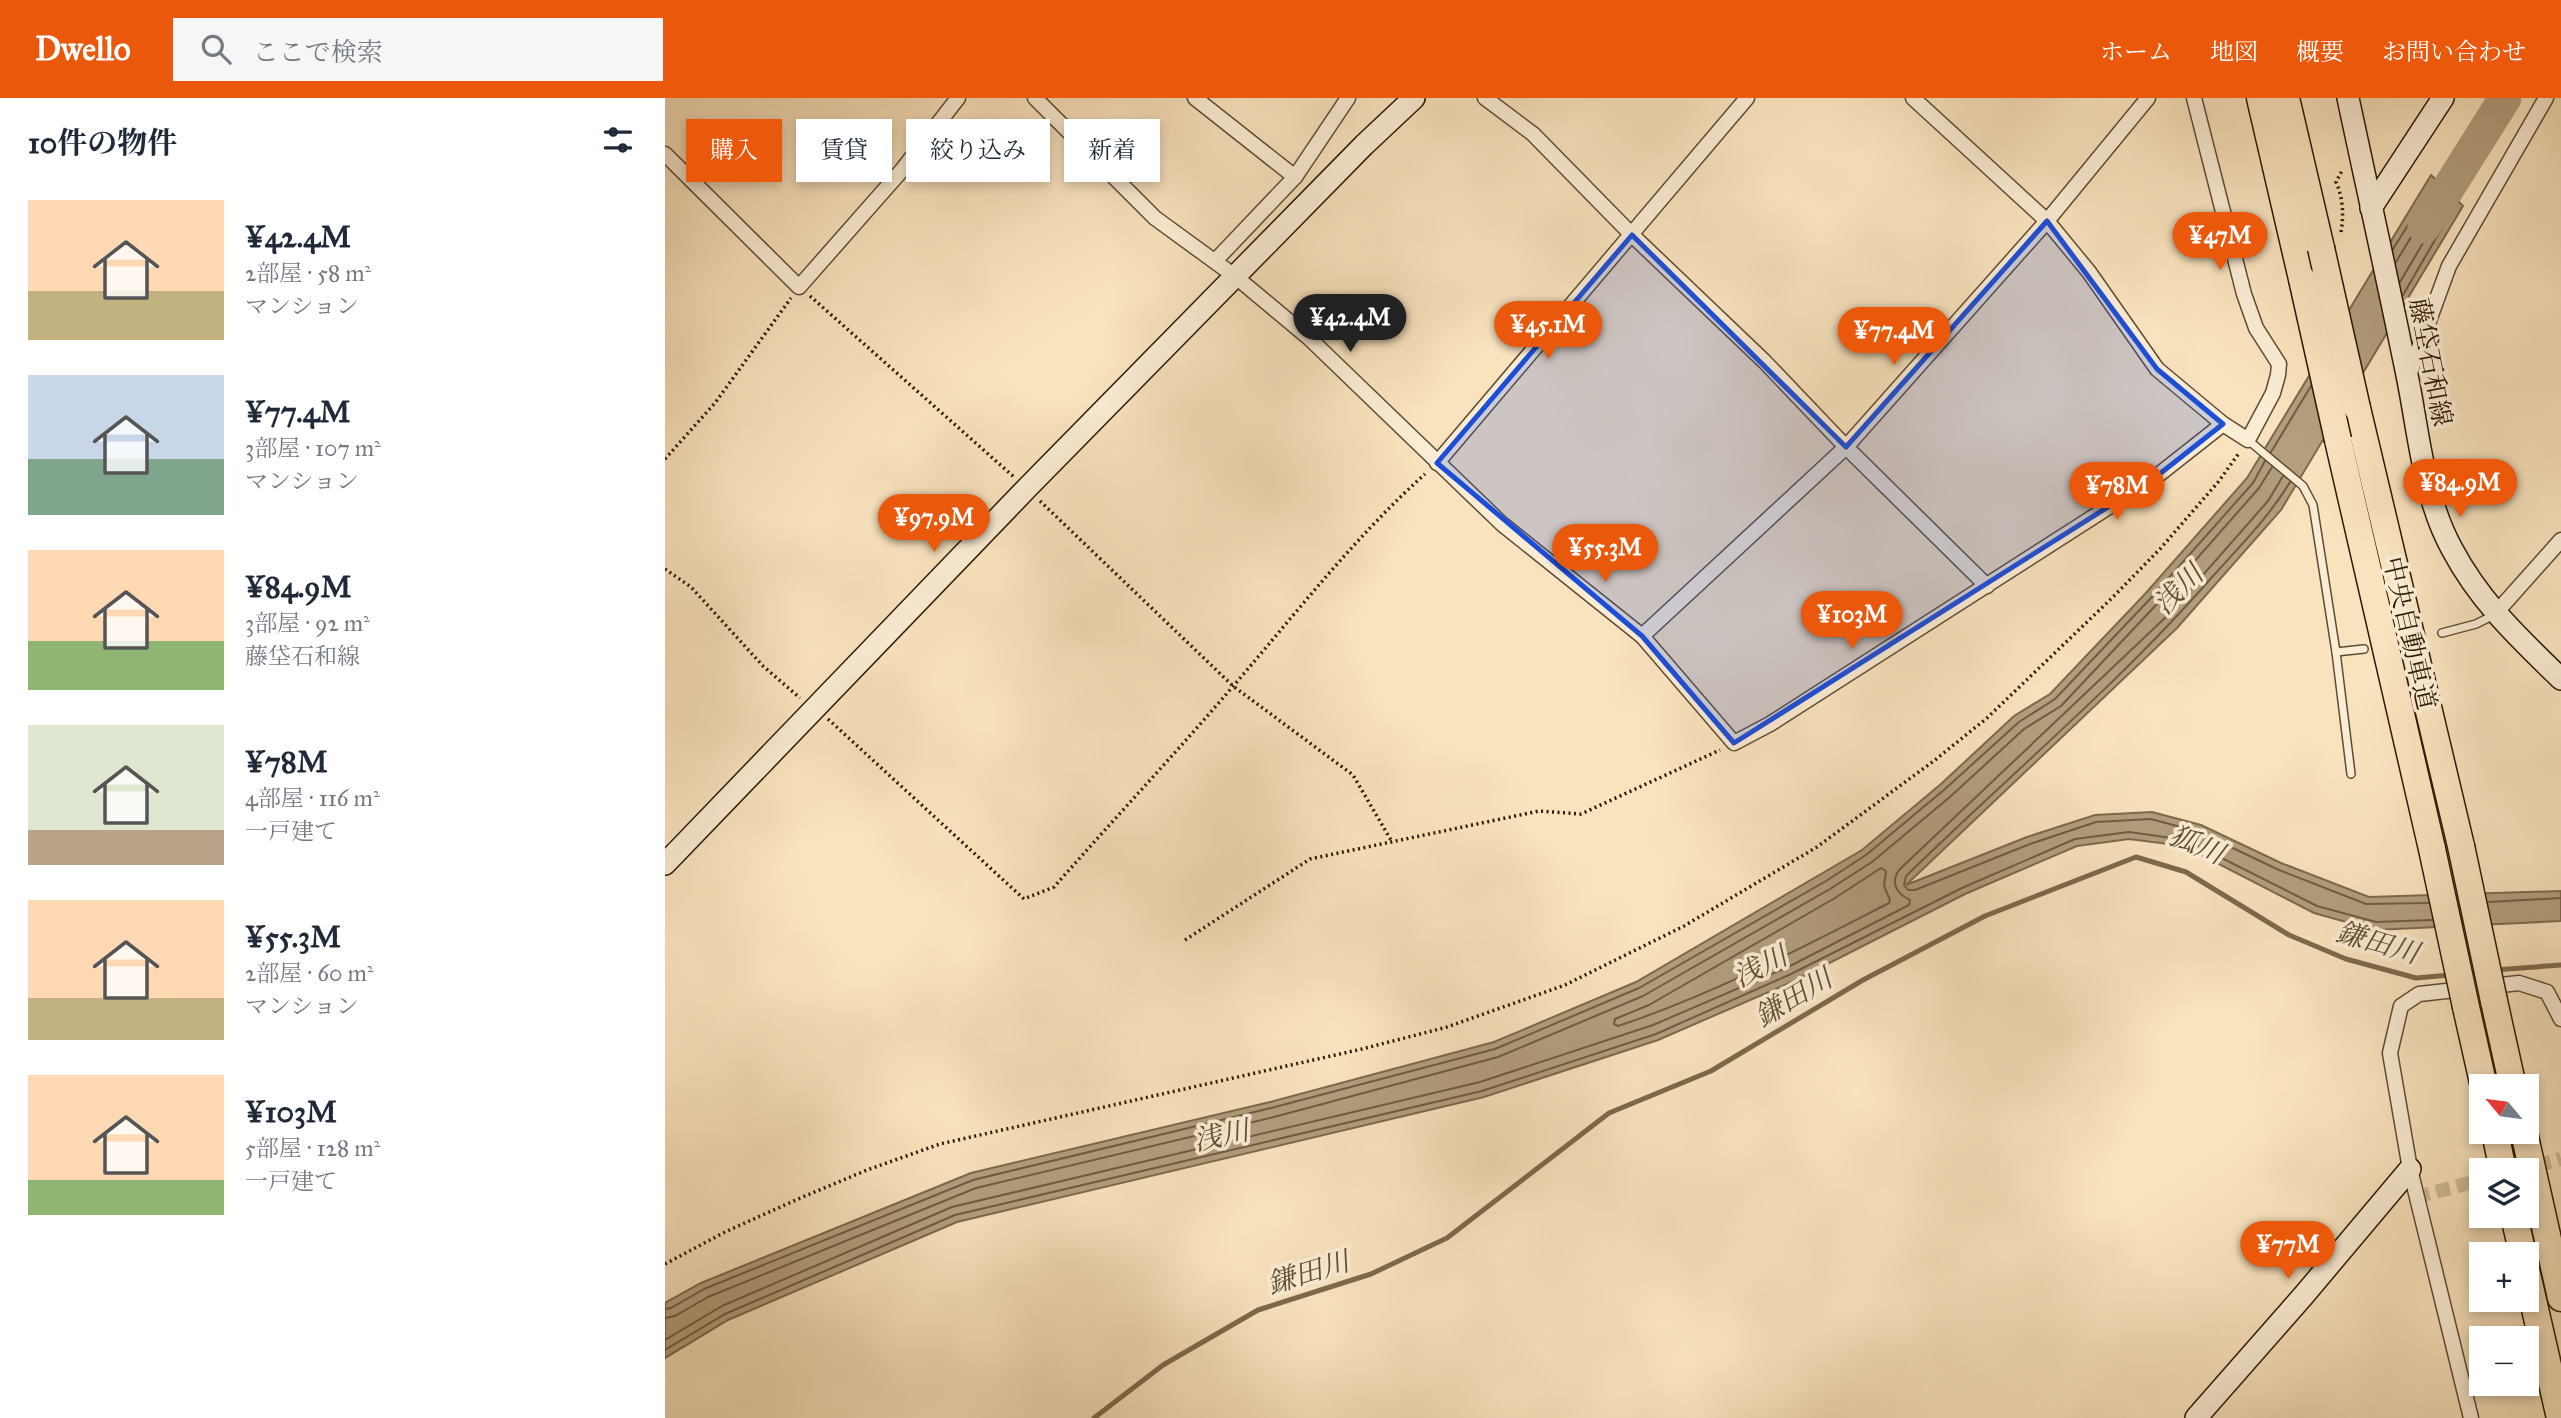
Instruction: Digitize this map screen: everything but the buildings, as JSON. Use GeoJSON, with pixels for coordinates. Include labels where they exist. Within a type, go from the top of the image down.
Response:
{"type":"FeatureCollection","features":[{"type":"Feature","properties":{"kind":"highway","name":"中央自動車道"},"geometry":{"type":"LineString","coordinates":[[2260,98],[2481,1074]]}},
{"type":"Feature","properties":{"kind":"highway","name":"中央自動車道"},"geometry":{"type":"LineString","coordinates":[[2286,98],[2461,846],[2510,1074]]}},
{"type":"Feature","properties":{"kind":"highway"},"geometry":{"type":"LineString","coordinates":[[2526,1144],[2561,1297]]}},
{"type":"Feature","properties":{"kind":"highway"},"geometry":{"type":"LineString","coordinates":[[2536,1312],[2560,1418]]}},
{"type":"Feature","properties":{"kind":"street"},"geometry":{"type":"LineString","coordinates":[[665,153],[799,287],[902,170],[958,98]]}},
{"type":"Feature","properties":{"kind":"street"},"geometry":{"type":"LineString","coordinates":[[1035,98],[1155,218],[1236,276],[1309,338],[1503,524],[1642,636],[1734,743],[1770,724],[2157,476],[2223,424]]}},
{"type":"Feature","properties":{"kind":"street"},"geometry":{"type":"LineString","coordinates":[[1195,98],[1295,177]]}},
{"type":"Feature","properties":{"kind":"street"},"geometry":{"type":"LineString","coordinates":[[1215,261],[1295,177],[1349,98]]}},
{"type":"Feature","properties":{"kind":"street"},"geometry":{"type":"LineString","coordinates":[[665,863],[1027,488],[1364,145],[1414,98]]}},
{"type":"Feature","properties":{"kind":"street"},"geometry":{"type":"LineString","coordinates":[[1485,98],[1533,134],[1632,235],[1765,362],[1846,447],[1987,586]]}},
{"type":"Feature","properties":{"kind":"street"},"geometry":{"type":"LineString","coordinates":[[1437,463],[1747,98]]}},
{"type":"Feature","properties":{"kind":"street"},"geometry":{"type":"LineString","coordinates":[[1913,98],[2047,221],[2089,272],[2157,369],[2223,424],[2252,444],[2273,393],[2279,375],[2279,364],[2256,328],[2244,294],[2194,98]]}},
{"type":"Feature","properties":{"kind":"street"},"geometry":{"type":"LineString","coordinates":[[1642,636],[1846,447],[2047,221],[2148,98]]}},
{"type":"Feature","properties":{"kind":"street","name":"藤垈石和線"},"geometry":{"type":"LineString","coordinates":[[2348,98],[2422,457],[2441,526],[2464,571],[2495,614],[2561,680]]}},
{"type":"Feature","properties":{"kind":"street"},"geometry":{"type":"LineString","coordinates":[[2371,208],[2443,98]]}},
{"type":"Feature","properties":{"kind":"street"},"geometry":{"type":"LineString","coordinates":[[2408,379],[2449,266],[2546,98]]}},
{"type":"Feature","properties":{"kind":"street"},"geometry":{"type":"LineString","coordinates":[[2495,614],[2561,540]]}},
{"type":"Feature","properties":{"kind":"street"},"geometry":{"type":"LineString","coordinates":[[2471,1418],[2410,1169],[2390,1053],[2401,1006],[2419,994],[2519,983],[2547,992],[2561,1019]]}},
{"type":"Feature","properties":{"kind":"street"},"geometry":{"type":"LineString","coordinates":[[2196,1418],[2410,1169]]}},
{"type":"Feature","properties":{"kind":"lane"},"geometry":{"type":"LineString","coordinates":[[2252,444],[2303,486],[2313,505],[2336,652],[2351,774]]}},
{"type":"Feature","properties":{"kind":"lane"},"geometry":{"type":"LineString","coordinates":[[2442,633],[2476,624],[2495,614]]}},
{"type":"Feature","properties":{"kind":"lane"},"geometry":{"type":"LineString","coordinates":[[2336,652],[2364,649]]}},
{"type":"Feature","properties":{"kind":"path"},"geometry":{"type":"LineString","coordinates":[[665,459],[715,403],[799,287],[1027,488],[1233,686],[1353,775],[1391,840]]}},
{"type":"Feature","properties":{"kind":"path"},"geometry":{"type":"LineString","coordinates":[[665,1264],[725,1232],[798,1199],[867,1170],[940,1144],[1362,1049],[1447,1027],[1565,985],[1684,926],[1817,848],[1987,718],[2160,549],[2252,444]]}},
{"type":"Feature","properties":{"kind":"path"},"geometry":{"type":"LineString","coordinates":[[665,569],[691,587],[763,666],[800,699],[815,707],[1024,898],[1054,887],[1393,502],[1437,463]]}},
{"type":"Feature","properties":{"kind":"path"},"geometry":{"type":"LineString","coordinates":[[1185,940],[1310,859],[1539,811],[1581,814],[1734,743]]}},
{"type":"Feature","properties":{"kind":"highlighted area"},"geometry":{"type":"Polygon","coordinates":[[[2047,221],[2157,369],[2223,424],[2157,476],[1734,743],[1642,636],[1437,463],[1632,235],[1846,447],[2047,221]]]}},
{"type":"Feature","properties":{"kind":"water","name":"狐川"},"geometry":{"type":"Polygon","coordinates":[[[2431,175],[2463,206],[2281,510],[2177,628],[1906,885],[2027,837],[2095,815],[2152,812],[2201,825],[2281,863],[2369,897],[2561,891],[2561,921],[2375,930],[2314,913],[2184,846],[2129,839],[2077,846],[1965,894],[1794,981],[1658,1040],[1484,1097],[957,1222],[728,1320],[665,1358],[665,1303],[701,1283],[971,1173],[1270,1102],[1494,1042],[1636,982],[1862,850],[1941,784],[2014,716],[2050,694],[2145,594],[2247,478],[2431,175]]]}},
{"type":"Feature","properties":{"kind":"waterway","name":"浅川"},"geometry":{"type":"LineString","coordinates":[[2424,227],[2505,98]]}},
{"type":"Feature","properties":{"kind":"waterway","name":"鎌田川"},"geometry":{"type":"LineString","coordinates":[[1094,1418],[1163,1365],[1258,1310],[1371,1274],[1447,1238],[1609,1113],[1711,1071],[1863,980],[1985,916],[2136,857],[2186,872],[2289,935],[2346,959],[2416,978],[2450,975]]}},
{"type":"Feature","properties":{"kind":"waterway","name":"鎌田川"},"geometry":{"type":"LineString","coordinates":[[2494,970],[2561,965]]}},
{"type":"Feature","properties":{"kind":"tunnel"},"geometry":{"type":"LineString","coordinates":[[2539,1165],[2561,1159]]}},
{"type":"Feature","properties":{"kind":"tunnel"},"geometry":{"type":"LineString","coordinates":[[2416,1197],[2469,1183]]}}]}
